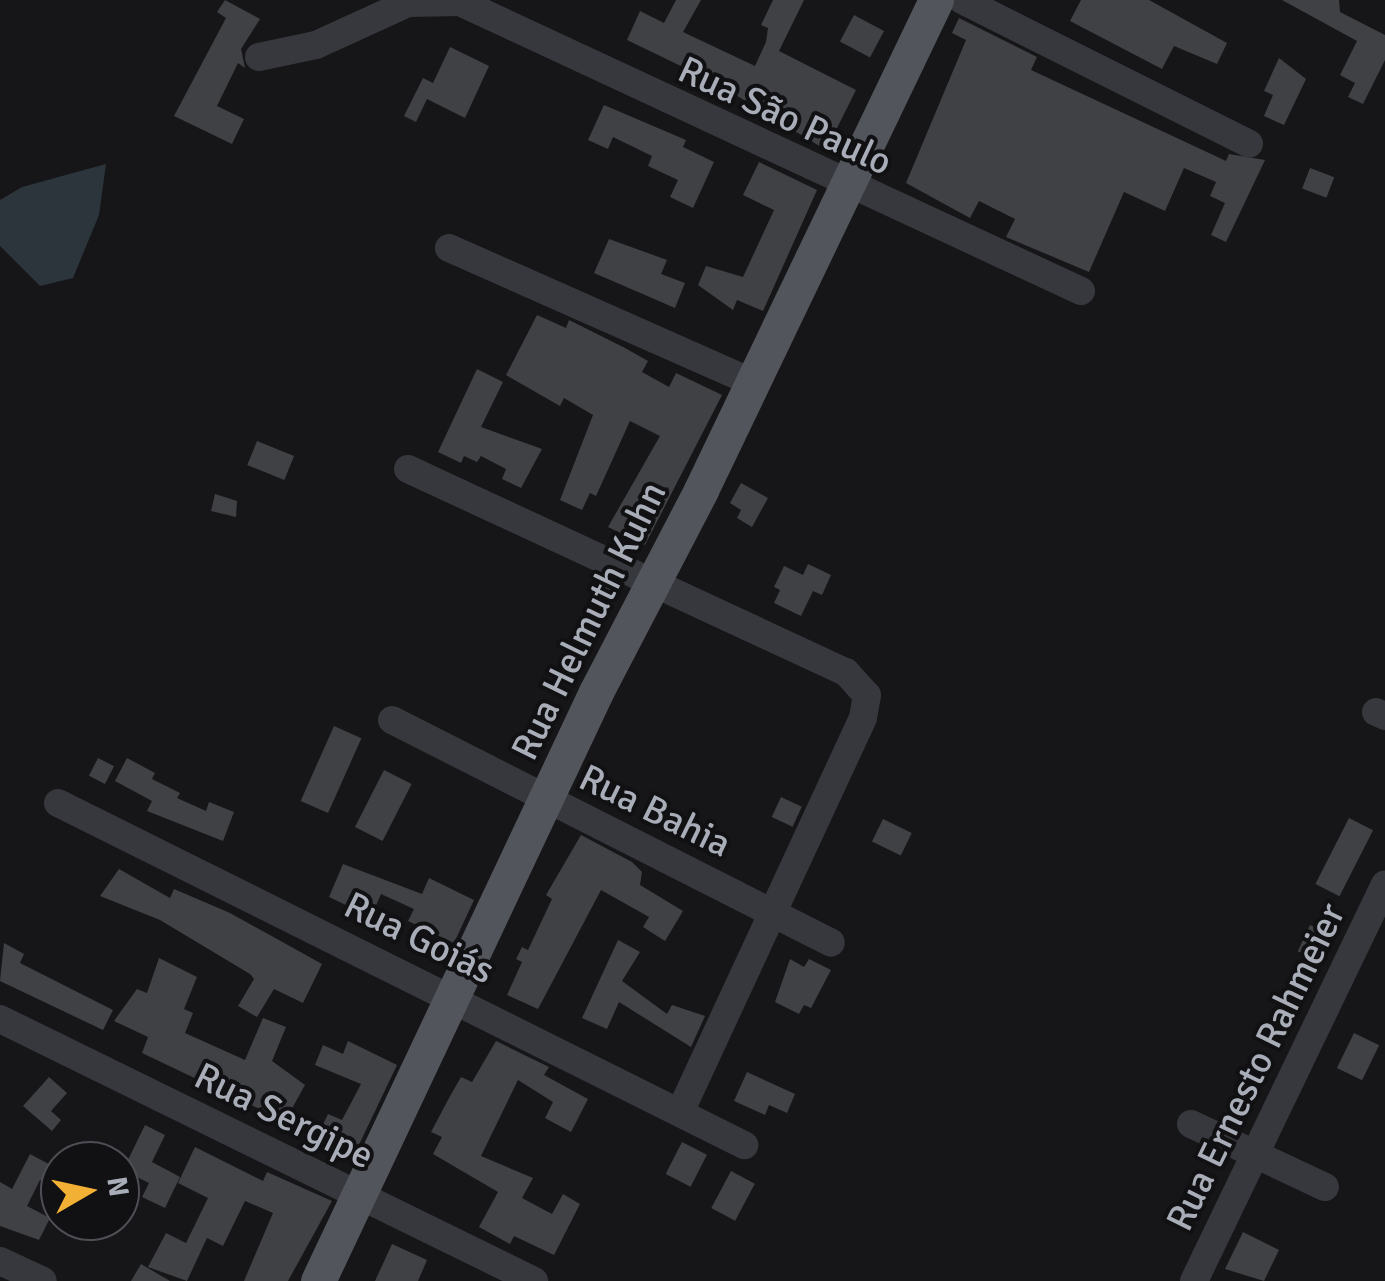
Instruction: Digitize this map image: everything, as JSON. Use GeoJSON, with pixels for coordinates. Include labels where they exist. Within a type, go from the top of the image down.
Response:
{"type":"FeatureCollection","features":[{"type":"Feature","properties":{"kind":"main road","name":"Rua Helmuth Kuhn"},"geometry":{"type":"LineString","coordinates":[[318,1281],[936,0]]}},
{"type":"Feature","properties":{"kind":"street"},"geometry":{"type":"LineString","coordinates":[[962,0],[1250,144]]}},
{"type":"Feature","properties":{"kind":"street","name":"Rua São Paulo"},"geometry":{"type":"LineString","coordinates":[[460,2],[846,187],[1080,291]]}},
{"type":"Feature","properties":{"kind":"street"},"geometry":{"type":"LineString","coordinates":[[259,57],[316,45],[408,3],[460,2]]}},
{"type":"Feature","properties":{"kind":"street"},"geometry":{"type":"LineString","coordinates":[[450,248],[754,383]]}},
{"type":"Feature","properties":{"kind":"street"},"geometry":{"type":"LineString","coordinates":[[408,469],[846,672],[867,695],[863,718],[776,913],[680,1112]]}},
{"type":"Feature","properties":{"kind":"street","name":"Rua Bahia"},"geometry":{"type":"LineString","coordinates":[[392,720],[832,942]]}},
{"type":"Feature","properties":{"kind":"street","name":"Rua Goiás"},"geometry":{"type":"LineString","coordinates":[[58,804],[457,998],[744,1145]]}},
{"type":"Feature","properties":{"kind":"street","name":"Rua Ernesto Rahmeier"},"geometry":{"type":"LineString","coordinates":[[1194,1281],[1385,885]]}},
{"type":"Feature","properties":{"kind":"street","name":"Rua Sergipe"},"geometry":{"type":"LineString","coordinates":[[0,1018],[534,1281]]}},
{"type":"Feature","properties":{"kind":"street"},"geometry":{"type":"LineString","coordinates":[[1191,1124],[1325,1187]]}},
{"type":"Feature","properties":{"kind":"street"},"geometry":{"type":"LineString","coordinates":[[1,1263],[42,1281]]}},
{"type":"Feature","properties":{"kind":"shaded area"},"geometry":{"type":"Polygon","coordinates":[[[106,164],[99,215],[73,278],[40,286],[0,246],[0,200],[22,187],[106,164]]]}},
{"type":"Feature","properties":{"kind":"building"},"geometry":{"type":"Polygon","coordinates":[[[225,0],[260,19],[241,49],[245,68],[238,63],[217,106],[244,119],[232,144],[174,116],[226,18],[217,12],[225,0]]]}},
{"type":"Feature","properties":{"kind":"building"},"geometry":{"type":"Polygon","coordinates":[[[676,0],[701,0],[683,32],[755,66],[766,42],[768,28],[761,25],[773,0],[804,0],[779,51],[856,90],[826,150],[716,83],[627,40],[640,11],[664,23],[676,0]]]}},
{"type":"Feature","properties":{"kind":"building"},"geometry":{"type":"Polygon","coordinates":[[[1081,0],[1149,0],[1227,43],[1217,64],[1174,46],[1162,69],[1070,21],[1081,0]]]}},
{"type":"Feature","properties":{"kind":"building"},"geometry":{"type":"Polygon","coordinates":[[[1282,0],[1339,0],[1340,12],[1385,35],[1385,60],[1363,104],[1348,97],[1355,83],[1340,75],[1357,41],[1282,0]]]}},
{"type":"Feature","properties":{"kind":"building"},"geometry":{"type":"Polygon","coordinates":[[[854,15],[884,31],[870,57],[840,41],[854,15]]]}},
{"type":"Feature","properties":{"kind":"building"},"geometry":{"type":"Polygon","coordinates":[[[959,18],[1037,57],[1031,70],[1226,161],[1229,154],[1265,160],[1226,242],[1211,235],[1225,203],[1210,196],[1216,182],[1184,168],[1165,211],[1124,192],[1089,272],[1006,237],[1015,219],[979,201],[970,218],[906,183],[966,40],[952,33],[959,18]]]}},
{"type":"Feature","properties":{"kind":"building"},"geometry":{"type":"Polygon","coordinates":[[[450,47],[489,66],[465,118],[427,99],[416,122],[404,116],[423,78],[433,83],[450,47]]]}},
{"type":"Feature","properties":{"kind":"building"},"geometry":{"type":"Polygon","coordinates":[[[1279,58],[1306,79],[1284,125],[1264,116],[1273,95],[1264,91],[1279,58]]]}},
{"type":"Feature","properties":{"kind":"building"},"geometry":{"type":"Polygon","coordinates":[[[604,105],[686,140],[683,147],[714,162],[693,208],[670,197],[678,180],[648,166],[652,156],[613,137],[608,149],[588,140],[604,105]]]}},
{"type":"Feature","properties":{"kind":"building"},"geometry":{"type":"Polygon","coordinates":[[[759,162],[817,190],[763,311],[737,300],[733,310],[698,285],[706,266],[743,277],[774,210],[743,195],[759,162]]]}},
{"type":"Feature","properties":{"kind":"building"},"geometry":{"type":"Polygon","coordinates":[[[1310,168],[1334,177],[1326,198],[1302,189],[1310,168]]]}},
{"type":"Feature","properties":{"kind":"building"},"geometry":{"type":"Polygon","coordinates":[[[609,239],[667,260],[661,274],[685,283],[675,308],[594,273],[609,239]]]}},
{"type":"Feature","properties":{"kind":"building"},"geometry":{"type":"Polygon","coordinates":[[[537,315],[566,328],[569,320],[625,348],[648,361],[642,372],[669,387],[676,373],[722,395],[645,545],[608,527],[660,436],[630,421],[596,496],[590,493],[582,510],[560,500],[593,415],[564,398],[560,406],[506,375],[537,315]]]}},
{"type":"Feature","properties":{"kind":"building"},"geometry":{"type":"Polygon","coordinates":[[[477,369],[503,382],[481,427],[542,449],[521,488],[502,479],[506,469],[481,456],[477,462],[464,456],[461,463],[438,452],[477,369]]]}},
{"type":"Feature","properties":{"kind":"building"},"geometry":{"type":"Polygon","coordinates":[[[257,441],[294,456],[284,480],[247,465],[257,441]]]}},
{"type":"Feature","properties":{"kind":"building"},"geometry":{"type":"Polygon","coordinates":[[[741,483],[768,498],[752,527],[737,518],[741,510],[730,503],[741,483]]]}},
{"type":"Feature","properties":{"kind":"building"},"geometry":{"type":"Polygon","coordinates":[[[215,494],[237,501],[236,517],[211,511],[215,494]]]}},
{"type":"Feature","properties":{"kind":"building"},"geometry":{"type":"Polygon","coordinates":[[[808,564],[831,575],[822,595],[813,591],[801,616],[774,603],[780,590],[774,587],[784,566],[803,575],[808,564]]]}},
{"type":"Feature","properties":{"kind":"building"},"geometry":{"type":"Polygon","coordinates":[[[605,581],[621,590],[609,612],[593,603],[605,581]]]}},
{"type":"Feature","properties":{"kind":"building"},"geometry":{"type":"Polygon","coordinates":[[[334,726],[361,738],[328,813],[301,801],[334,726]]]}},
{"type":"Feature","properties":{"kind":"building"},"geometry":{"type":"Polygon","coordinates":[[[98,758],[114,766],[105,784],[89,776],[98,758]]]}},
{"type":"Feature","properties":{"kind":"building"},"geometry":{"type":"Polygon","coordinates":[[[127,758],[155,773],[152,779],[180,793],[177,798],[206,811],[209,802],[234,812],[223,841],[147,811],[152,801],[115,781],[127,758]]]}},
{"type":"Feature","properties":{"kind":"building"},"geometry":{"type":"Polygon","coordinates":[[[384,770],[412,784],[383,841],[355,827],[384,770]]]}},
{"type":"Feature","properties":{"kind":"building"},"geometry":{"type":"Polygon","coordinates":[[[781,797],[802,807],[793,827],[772,817],[781,797]]]}},
{"type":"Feature","properties":{"kind":"building"},"geometry":{"type":"Polygon","coordinates":[[[1349,818],[1373,830],[1339,896],[1315,884],[1349,818]]]}},
{"type":"Feature","properties":{"kind":"building"},"geometry":{"type":"Polygon","coordinates":[[[883,819],[912,833],[901,855],[872,841],[883,819]]]}},
{"type":"Feature","properties":{"kind":"building"},"geometry":{"type":"Polygon","coordinates":[[[581,835],[632,862],[642,872],[640,885],[683,911],[665,941],[643,927],[649,917],[601,890],[538,1009],[507,995],[522,962],[516,959],[522,947],[528,950],[552,899],[546,895],[581,835]]]}},
{"type":"Feature","properties":{"kind":"building"},"geometry":{"type":"Polygon","coordinates":[[[343,864],[422,894],[429,878],[474,900],[454,943],[408,921],[414,909],[381,894],[371,917],[329,897],[343,864]]]}},
{"type":"Feature","properties":{"kind":"building"},"geometry":{"type":"Polygon","coordinates":[[[119,869],[170,898],[174,889],[230,913],[322,964],[303,1003],[274,989],[257,1017],[238,1006],[254,979],[250,974],[160,920],[100,896],[119,869]]]}},
{"type":"Feature","properties":{"kind":"building"},"geometry":{"type":"Polygon","coordinates":[[[1310,925],[1329,934],[1317,960],[1298,951],[1310,925]]]}},
{"type":"Feature","properties":{"kind":"building"},"geometry":{"type":"Polygon","coordinates":[[[618,940],[640,952],[622,981],[667,1014],[672,1005],[705,1016],[691,1047],[619,1002],[607,1029],[582,1018],[618,940]]]}},
{"type":"Feature","properties":{"kind":"building"},"geometry":{"type":"Polygon","coordinates":[[[4,943],[24,954],[20,963],[113,1010],[103,1030],[0,981],[4,943]]]}},
{"type":"Feature","properties":{"kind":"building"},"geometry":{"type":"Polygon","coordinates":[[[159,958],[197,977],[184,1009],[193,1013],[185,1033],[245,1060],[263,1018],[286,1027],[272,1061],[305,1085],[285,1121],[142,1053],[148,1037],[114,1021],[137,989],[147,993],[159,958]]]}},
{"type":"Feature","properties":{"kind":"building"},"geometry":{"type":"Polygon","coordinates":[[[790,959],[804,967],[809,959],[831,970],[811,1008],[804,1005],[799,1014],[775,1002],[790,959]]]}},
{"type":"Feature","properties":{"kind":"building"},"geometry":{"type":"Polygon","coordinates":[[[1354,1033],[1379,1045],[1362,1080],[1337,1068],[1354,1033]]]}},
{"type":"Feature","properties":{"kind":"building"},"geometry":{"type":"Polygon","coordinates":[[[348,1041],[397,1065],[356,1151],[319,1133],[328,1114],[342,1120],[361,1084],[315,1065],[323,1045],[343,1054],[348,1041]]]}},
{"type":"Feature","properties":{"kind":"building"},"geometry":{"type":"Polygon","coordinates":[[[496,1041],[549,1067],[544,1075],[588,1099],[571,1132],[545,1118],[553,1102],[518,1080],[481,1156],[533,1178],[522,1198],[552,1214],[563,1194],[580,1204],[554,1255],[514,1236],[510,1244],[479,1227],[498,1192],[433,1154],[442,1137],[431,1132],[449,1098],[461,1077],[472,1082],[496,1041]]]}},
{"type":"Feature","properties":{"kind":"building"},"geometry":{"type":"Polygon","coordinates":[[[747,1072],[795,1094],[787,1113],[769,1105],[765,1115],[734,1101],[747,1072]]]}},
{"type":"Feature","properties":{"kind":"building"},"geometry":{"type":"Polygon","coordinates":[[[49,1077],[67,1093],[51,1111],[61,1120],[52,1131],[23,1106],[49,1077]]]}},
{"type":"Feature","properties":{"kind":"building"},"geometry":{"type":"Polygon","coordinates":[[[145,1125],[165,1135],[152,1162],[180,1177],[165,1208],[142,1197],[149,1183],[140,1178],[137,1141],[145,1125]]]}},
{"type":"Feature","properties":{"kind":"building"},"geometry":{"type":"Polygon","coordinates":[[[682,1142],[707,1155],[691,1187],[666,1174],[682,1142]]]}},
{"type":"Feature","properties":{"kind":"building"},"geometry":{"type":"Polygon","coordinates":[[[195,1147],[263,1181],[267,1172],[332,1201],[288,1281],[244,1281],[273,1213],[245,1201],[223,1246],[207,1238],[187,1281],[148,1267],[166,1233],[186,1243],[208,1198],[178,1183],[195,1147]]]}},
{"type":"Feature","properties":{"kind":"building"},"geometry":{"type":"Polygon","coordinates":[[[30,1154],[40,1159],[40,1180],[27,1206],[40,1213],[39,1240],[0,1226],[0,1182],[12,1189],[30,1154]]]}},
{"type":"Feature","properties":{"kind":"building"},"geometry":{"type":"Polygon","coordinates":[[[731,1171],[755,1184],[735,1221],[711,1208],[731,1171]]]}},
{"type":"Feature","properties":{"kind":"building"},"geometry":{"type":"Polygon","coordinates":[[[1243,1232],[1279,1250],[1264,1281],[1225,1269],[1243,1232]]]}},
{"type":"Feature","properties":{"kind":"building"},"geometry":{"type":"Polygon","coordinates":[[[392,1244],[427,1260],[418,1281],[375,1281],[392,1244]]]}},
{"type":"Feature","properties":{"kind":"building"},"geometry":{"type":"Polygon","coordinates":[[[141,1264],[170,1281],[131,1281],[141,1264]]]}}]}
